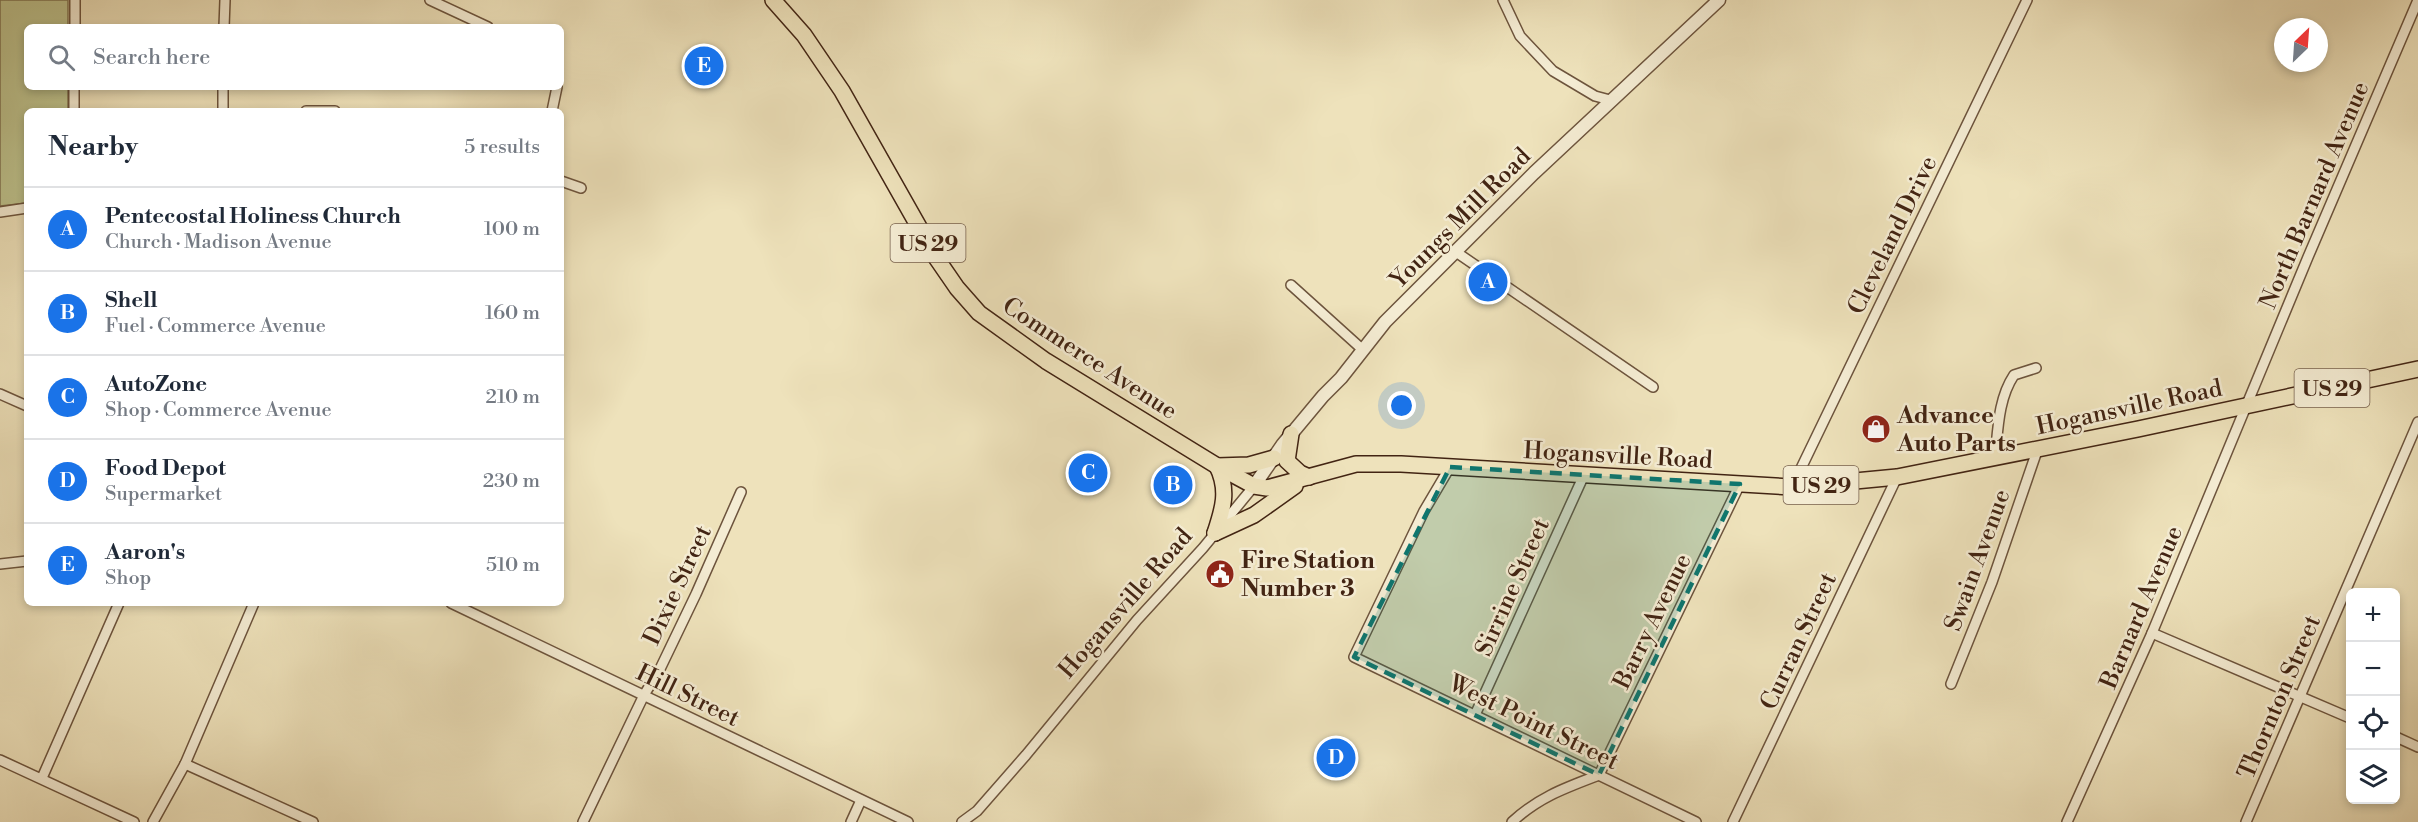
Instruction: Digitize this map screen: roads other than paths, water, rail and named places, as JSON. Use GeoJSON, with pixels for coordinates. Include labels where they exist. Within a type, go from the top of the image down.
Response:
{"type":"FeatureCollection","features":[{"type":"Feature","properties":{"kind":"main road","name":"Commerce Avenue"},"geometry":{"type":"LineString","coordinates":[[773,0],[804,35],[842,91],[937,259],[957,288],[979,313],[1046,361],[1254,486]]}},
{"type":"Feature","properties":{"kind":"main road","name":"Hogansville Road"},"geometry":{"type":"LineString","coordinates":[[1254,486],[1267,488],[1356,464],[1449,467],[1792,487],[1897,477],[2418,369]]}},
{"type":"Feature","properties":{"kind":"main road"},"geometry":{"type":"LineString","coordinates":[[1291,434],[1287,461],[1300,473],[1309,477]]}},
{"type":"Feature","properties":{"kind":"main road"},"geometry":{"type":"LineString","coordinates":[[1215,533],[1225,493],[1224,479],[1218,466],[1249,465],[1274,458]]}},
{"type":"Feature","properties":{"kind":"main road"},"geometry":{"type":"LineString","coordinates":[[1215,533],[1254,515],[1271,501],[1309,477]]}},
{"type":"Feature","properties":{"kind":"street"},"geometry":{"type":"LineString","coordinates":[[75,0],[75,24]]}},
{"type":"Feature","properties":{"kind":"street"},"geometry":{"type":"LineString","coordinates":[[224,24],[225,0]]}},
{"type":"Feature","properties":{"kind":"street"},"geometry":{"type":"LineString","coordinates":[[430,0],[482,24]]}},
{"type":"Feature","properties":{"kind":"street"},"geometry":{"type":"LineString","coordinates":[[1503,0],[1520,36],[1553,71],[1595,96],[1610,100]]}},
{"type":"Feature","properties":{"kind":"street","name":"Youngs Mill Road"},"geometry":{"type":"LineString","coordinates":[[1254,486],[1291,434],[1385,322],[1610,100],[1719,0]]}},
{"type":"Feature","properties":{"kind":"street","name":"Cleveland Drive"},"geometry":{"type":"LineString","coordinates":[[1792,487],[2027,0]]}},
{"type":"Feature","properties":{"kind":"street","name":"North Barnard Avenue"},"geometry":{"type":"LineString","coordinates":[[2247,406],[2418,0]]}},
{"type":"Feature","properties":{"kind":"street"},"geometry":{"type":"LineString","coordinates":[[74,90],[74,108]]}},
{"type":"Feature","properties":{"kind":"street"},"geometry":{"type":"LineString","coordinates":[[223,90],[223,108]]}},
{"type":"Feature","properties":{"kind":"street"},"geometry":{"type":"LineString","coordinates":[[553,108],[556,90]]}},
{"type":"Feature","properties":{"kind":"street"},"geometry":{"type":"LineString","coordinates":[[564,182],[581,188]]}},
{"type":"Feature","properties":{"kind":"street"},"geometry":{"type":"LineString","coordinates":[[0,212],[24,208]]}},
{"type":"Feature","properties":{"kind":"street"},"geometry":{"type":"LineString","coordinates":[[1456,252],[1653,387]]}},
{"type":"Feature","properties":{"kind":"street"},"geometry":{"type":"LineString","coordinates":[[1291,285],[1363,350]]}},
{"type":"Feature","properties":{"kind":"street"},"geometry":{"type":"LineString","coordinates":[[1995,458],[2002,401],[2008,383],[2014,375],[2036,368]]}},
{"type":"Feature","properties":{"kind":"street"},"geometry":{"type":"LineString","coordinates":[[0,394],[24,405]]}},
{"type":"Feature","properties":{"kind":"street","name":"Barnard Avenue"},"geometry":{"type":"LineString","coordinates":[[2067,822],[2152,633],[2247,406]]}},
{"type":"Feature","properties":{"kind":"street","name":"Thornton Street"},"geometry":{"type":"LineString","coordinates":[[2246,822],[2418,422]]}},
{"type":"Feature","properties":{"kind":"street","name":"Swain Avenue"},"geometry":{"type":"LineString","coordinates":[[1951,684],[1992,582],[2038,448]]}},
{"type":"Feature","properties":{"kind":"street","name":"West Point Street"},"geometry":{"type":"LineString","coordinates":[[1449,467],[1424,511],[1354,657],[1696,822]]}},
{"type":"Feature","properties":{"kind":"street","name":"Sirrine Street"},"geometry":{"type":"LineString","coordinates":[[1475,715],[1584,475]]}},
{"type":"Feature","properties":{"kind":"street","name":"Curran Street"},"geometry":{"type":"LineString","coordinates":[[1733,822],[1897,477]]}},
{"type":"Feature","properties":{"kind":"street","name":"Barry Avenue"},"geometry":{"type":"LineString","coordinates":[[1599,775],[1740,484]]}},
{"type":"Feature","properties":{"kind":"street","name":"Hogansville Road"},"geometry":{"type":"LineString","coordinates":[[962,822],[976,811],[1026,755],[1137,620],[1254,486]]}},
{"type":"Feature","properties":{"kind":"street","name":"Dixie Street"},"geometry":{"type":"LineString","coordinates":[[583,822],[696,594],[741,492]]}},
{"type":"Feature","properties":{"kind":"street"},"geometry":{"type":"LineString","coordinates":[[0,564],[24,561]]}},
{"type":"Feature","properties":{"kind":"street"},"geometry":{"type":"LineString","coordinates":[[42,778],[118,606]]}},
{"type":"Feature","properties":{"kind":"street"},"geometry":{"type":"LineString","coordinates":[[153,822],[185,764],[253,606]]}},
{"type":"Feature","properties":{"kind":"street","name":"Hill Street"},"geometry":{"type":"LineString","coordinates":[[458,606],[908,822]]}},
{"type":"Feature","properties":{"kind":"street"},"geometry":{"type":"LineString","coordinates":[[2152,633],[2346,716]]}},
{"type":"Feature","properties":{"kind":"street"},"geometry":{"type":"LineString","coordinates":[[2400,739],[2418,747]]}},
{"type":"Feature","properties":{"kind":"street"},"geometry":{"type":"LineString","coordinates":[[0,760],[134,822]]}},
{"type":"Feature","properties":{"kind":"street"},"geometry":{"type":"LineString","coordinates":[[185,764],[313,822]]}},
{"type":"Feature","properties":{"kind":"street"},"geometry":{"type":"LineString","coordinates":[[1512,822],[1528,807],[1549,794],[1599,775]]}},
{"type":"Feature","properties":{"kind":"street"},"geometry":{"type":"LineString","coordinates":[[851,822],[861,800]]}},
{"type":"Feature","properties":{"kind":"place","name":"Aaron's"},"geometry":{"type":"Point","coordinates":[704,66]}},
{"type":"Feature","properties":{"kind":"place","name":"Pentecostal Holiness Church"},"geometry":{"type":"Point","coordinates":[1488,282]}},
{"type":"Feature","properties":{"kind":"place","name":"Advance Auto Parts"},"geometry":{"type":"Point","coordinates":[1876,429]}},
{"type":"Feature","properties":{"kind":"place","name":"AutoZone"},"geometry":{"type":"Point","coordinates":[1088,473]}},
{"type":"Feature","properties":{"kind":"place","name":"Shell"},"geometry":{"type":"Point","coordinates":[1173,485]}},
{"type":"Feature","properties":{"kind":"place","name":"Fire Station Number 3"},"geometry":{"type":"Point","coordinates":[1220,574]}},
{"type":"Feature","properties":{"kind":"place","name":"Food Depot"},"geometry":{"type":"Point","coordinates":[1336,758]}}]}
